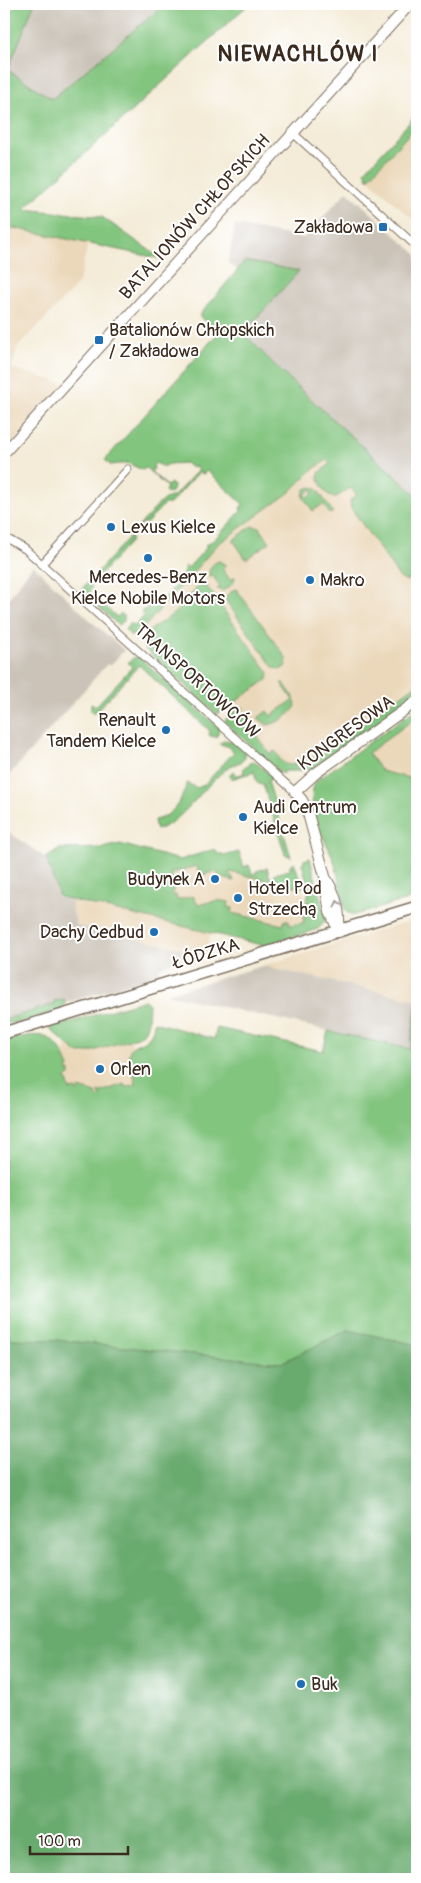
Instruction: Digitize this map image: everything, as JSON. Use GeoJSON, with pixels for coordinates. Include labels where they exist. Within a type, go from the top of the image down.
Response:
{"type":"FeatureCollection","features":[{"type":"Feature","properties":{"kind":"main road","name":"ŁÓDZKA"},"geometry":{"type":"LineString","coordinates":[[4,1033],[417,907]]}},
{"type":"Feature","properties":{"kind":"street","name":"BATALIONÓW CHŁOPSKICH"},"geometry":{"type":"LineString","coordinates":[[4,453],[410,4]]}},
{"type":"Feature","properties":{"kind":"street"},"geometry":{"type":"LineString","coordinates":[[293,133],[417,246]]}},
{"type":"Feature","properties":{"kind":"street"},"geometry":{"type":"LineString","coordinates":[[42,564],[128,468]]}},
{"type":"Feature","properties":{"kind":"street","name":"TRANSPORTOWCÓW"},"geometry":{"type":"LineString","coordinates":[[4,537],[25,549],[295,792],[305,804],[326,880],[328,904],[339,932]]}},
{"type":"Feature","properties":{"kind":"street","name":"KONGRESOWA"},"geometry":{"type":"LineString","coordinates":[[295,792],[316,773],[417,701]]}},
{"type":"Feature","properties":{"kind":"shaded area"},"geometry":{"type":"Polygon","coordinates":[[[34,4],[165,4],[52,99],[8,70],[34,4]]]}},
{"type":"Feature","properties":{"kind":"shaded area"},"geometry":{"type":"Polygon","coordinates":[[[417,125],[417,223],[368,179],[417,125]]]}},
{"type":"Feature","properties":{"kind":"shaded area"},"geometry":{"type":"Polygon","coordinates":[[[347,191],[417,255],[417,496],[292,382],[243,333],[298,271],[245,261],[239,270],[228,263],[235,225],[304,238],[347,191]]]}},
{"type":"Feature","properties":{"kind":"shaded area"},"geometry":{"type":"Polygon","coordinates":[[[14,228],[88,243],[79,283],[17,348],[12,368],[66,384],[4,453],[4,231],[14,228]]]}},
{"type":"Feature","properties":{"kind":"shaded area"},"geometry":{"type":"Polygon","coordinates":[[[366,450],[417,496],[417,688],[300,771],[285,771],[240,729],[224,708],[141,625],[293,454],[366,450]]]}},
{"type":"Feature","properties":{"kind":"shaded area"},"geometry":{"type":"Polygon","coordinates":[[[33,565],[124,650],[110,666],[107,664],[4,781],[4,605],[33,565]]]}},
{"type":"Feature","properties":{"kind":"shaded area"},"geometry":{"type":"Polygon","coordinates":[[[417,717],[417,780],[381,771],[368,753],[417,717]]]}},
{"type":"Feature","properties":{"kind":"shaded area"},"geometry":{"type":"Polygon","coordinates":[[[4,829],[46,858],[58,898],[74,902],[71,905],[77,926],[195,951],[158,969],[161,974],[65,1003],[63,999],[55,1001],[53,1007],[51,1005],[4,1020],[4,829]]]}},
{"type":"Feature","properties":{"kind":"shaded area","name":"Hotel Pod Strzechą"},"geometry":{"type":"Polygon","coordinates":[[[197,864],[300,887],[304,894],[312,928],[303,931],[173,902],[164,871],[197,864]]]}},
{"type":"Feature","properties":{"kind":"shaded area"},"geometry":{"type":"Polygon","coordinates":[[[74,902],[211,933],[205,954],[77,926],[71,905],[74,902]]]}},
{"type":"Feature","properties":{"kind":"shaded area"},"geometry":{"type":"Polygon","coordinates":[[[417,919],[417,1000],[262,966],[390,927],[417,919]]]}},
{"type":"Feature","properties":{"kind":"shaded area"},"geometry":{"type":"Polygon","coordinates":[[[262,966],[417,1000],[410,1049],[166,994],[262,966]]]}},
{"type":"Feature","properties":{"kind":"shaded area","name":"Orlen"},"geometry":{"type":"Polygon","coordinates":[[[130,1039],[133,1046],[129,1051],[129,1057],[136,1084],[100,1093],[101,1096],[99,1098],[96,1093],[83,1089],[77,1092],[75,1089],[70,1091],[66,1077],[67,1069],[69,1068],[63,1052],[68,1046],[83,1055],[130,1039]]]}},
{"type":"Feature","properties":{"kind":"green space"},"geometry":{"type":"Polygon","coordinates":[[[4,4],[34,4],[8,70],[52,99],[165,4],[249,4],[24,209],[102,217],[162,259],[14,228],[4,231],[4,4]]]}},
{"type":"Feature","properties":{"kind":"green space"},"geometry":{"type":"Polygon","coordinates":[[[417,114],[417,125],[368,179],[365,171],[417,114]]]}},
{"type":"Feature","properties":{"kind":"green space"},"geometry":{"type":"Polygon","coordinates":[[[245,261],[299,271],[243,333],[292,382],[417,496],[417,575],[407,580],[400,578],[351,508],[350,500],[357,494],[350,488],[333,497],[325,490],[318,477],[320,472],[330,464],[327,460],[312,470],[290,492],[218,544],[138,634],[131,636],[125,630],[130,623],[135,626],[144,616],[141,612],[143,610],[161,602],[182,578],[185,566],[188,568],[207,547],[205,545],[214,540],[241,511],[240,508],[243,504],[207,471],[203,474],[199,472],[170,504],[164,504],[147,523],[143,523],[131,536],[131,541],[90,586],[92,588],[89,592],[117,617],[121,613],[124,616],[124,621],[118,625],[82,589],[160,503],[174,496],[199,469],[195,466],[192,468],[186,463],[169,464],[163,467],[156,463],[151,472],[167,486],[171,483],[174,487],[171,492],[167,493],[165,491],[167,487],[146,468],[142,470],[128,463],[110,465],[105,460],[218,333],[199,316],[245,261]]]}},
{"type":"Feature","properties":{"kind":"green space"},"geometry":{"type":"Polygon","coordinates":[[[312,487],[317,489],[333,512],[330,514],[323,504],[313,511],[303,497],[306,495],[308,497],[314,492],[312,489],[303,496],[305,489],[312,487]]]}},
{"type":"Feature","properties":{"kind":"green space"},"geometry":{"type":"Polygon","coordinates":[[[252,526],[259,527],[270,542],[246,559],[233,540],[252,526]]]}},
{"type":"Feature","properties":{"kind":"green space"},"geometry":{"type":"Polygon","coordinates":[[[219,561],[226,565],[222,568],[230,580],[235,577],[232,584],[222,591],[217,589],[220,586],[212,575],[209,577],[211,567],[219,561]]]}},
{"type":"Feature","properties":{"kind":"green space"},"geometry":{"type":"Polygon","coordinates":[[[203,581],[269,673],[268,679],[216,714],[144,648],[144,642],[149,632],[173,614],[203,581]]]}},
{"type":"Feature","properties":{"kind":"green space"},"geometry":{"type":"Polygon","coordinates":[[[235,589],[287,659],[286,666],[280,670],[273,667],[226,601],[226,596],[235,589]]]}},
{"type":"Feature","properties":{"kind":"green space"},"geometry":{"type":"Polygon","coordinates":[[[139,657],[219,728],[216,737],[210,736],[210,731],[139,665],[94,714],[91,711],[91,703],[96,706],[132,667],[128,663],[133,658],[139,657]]]}},
{"type":"Feature","properties":{"kind":"green space"},"geometry":{"type":"Polygon","coordinates":[[[281,683],[284,683],[294,698],[296,706],[283,719],[267,725],[258,718],[267,711],[271,716],[293,700],[281,683]]]}},
{"type":"Feature","properties":{"kind":"green space"},"geometry":{"type":"Polygon","coordinates":[[[417,684],[417,695],[309,771],[306,767],[300,771],[285,771],[282,774],[225,722],[238,708],[244,708],[241,712],[270,754],[275,751],[285,764],[296,764],[299,768],[417,684]]]}},
{"type":"Feature","properties":{"kind":"green space"},"geometry":{"type":"Polygon","coordinates":[[[417,708],[417,717],[368,753],[381,771],[417,780],[417,897],[352,915],[345,911],[335,865],[315,817],[312,802],[313,787],[316,781],[417,708]]]}},
{"type":"Feature","properties":{"kind":"green space"},"geometry":{"type":"Polygon","coordinates":[[[225,740],[235,742],[245,752],[245,758],[220,774],[176,819],[156,830],[154,820],[161,818],[176,807],[187,783],[197,788],[204,785],[234,752],[227,746],[219,744],[225,740]]]}},
{"type":"Feature","properties":{"kind":"green space"},"geometry":{"type":"Polygon","coordinates":[[[254,761],[273,777],[268,781],[291,857],[285,854],[263,784],[257,783],[254,772],[231,779],[230,775],[234,771],[235,776],[244,773],[243,768],[254,761]]]}},
{"type":"Feature","properties":{"kind":"green space"},"geometry":{"type":"Polygon","coordinates":[[[120,844],[180,860],[215,849],[217,853],[224,856],[239,852],[244,867],[249,865],[252,874],[267,868],[270,878],[275,877],[274,874],[290,870],[290,865],[294,862],[303,888],[230,872],[229,875],[232,876],[234,881],[218,876],[217,871],[202,875],[201,871],[198,871],[197,866],[171,873],[174,887],[172,895],[176,895],[177,900],[193,896],[198,905],[225,901],[229,902],[228,907],[233,908],[232,913],[283,925],[285,920],[288,920],[290,925],[303,923],[309,889],[302,864],[304,860],[310,858],[326,920],[318,929],[266,946],[59,897],[46,858],[60,849],[103,848],[120,844]]]}},
{"type":"Feature","properties":{"kind":"green space"},"geometry":{"type":"Polygon","coordinates":[[[64,999],[65,1004],[62,1009],[20,1023],[4,1023],[4,1020],[51,1005],[53,1006],[54,1001],[64,999]]]}},
{"type":"Feature","properties":{"kind":"green space"},"geometry":{"type":"Polygon","coordinates":[[[145,1000],[149,1004],[148,1018],[145,1031],[142,1034],[138,1037],[87,1053],[77,1053],[50,1028],[145,1000]]]}},
{"type":"Feature","properties":{"kind":"green space"},"geometry":{"type":"Polygon","coordinates":[[[417,1003],[417,1345],[348,1330],[281,1363],[56,1340],[4,1339],[4,1042],[36,1035],[52,1040],[58,1046],[69,1068],[67,1069],[68,1072],[70,1071],[70,1076],[66,1078],[70,1090],[76,1089],[77,1092],[79,1088],[96,1093],[99,1098],[101,1096],[98,1093],[124,1084],[126,1087],[136,1084],[130,1061],[130,1049],[150,1036],[154,1022],[214,1039],[217,1028],[323,1051],[328,1031],[410,1049],[417,1003]]]}},
{"type":"Feature","properties":{"kind":"green space"},"geometry":{"type":"Polygon","coordinates":[[[348,1330],[417,1345],[417,1879],[4,1879],[4,1339],[56,1340],[281,1363],[348,1330]]]}},
{"type":"Feature","properties":{"kind":"place","name":"Zakładowa"},"geometry":{"type":"Point","coordinates":[383,227]}},
{"type":"Feature","properties":{"kind":"place","name":"Batalionów Chłopskich / Zakładowa"},"geometry":{"type":"Point","coordinates":[99,340]}},
{"type":"Feature","properties":{"kind":"place","name":"Lexus Kielce"},"geometry":{"type":"Point","coordinates":[111,527]}},
{"type":"Feature","properties":{"kind":"place","name":"Mercedes-Benz Kielce Nobile Motors"},"geometry":{"type":"Point","coordinates":[148,558]}},
{"type":"Feature","properties":{"kind":"place","name":"Makro"},"geometry":{"type":"Point","coordinates":[310,580]}},
{"type":"Feature","properties":{"kind":"place","name":"Renault Tandem Kielce"},"geometry":{"type":"Point","coordinates":[166,730]}},
{"type":"Feature","properties":{"kind":"place","name":"Audi Centrum Kielce"},"geometry":{"type":"Point","coordinates":[243,817]}},
{"type":"Feature","properties":{"kind":"place","name":"Budynek A"},"geometry":{"type":"Point","coordinates":[215,879]}},
{"type":"Feature","properties":{"kind":"place","name":"Hotel Pod Strzechą"},"geometry":{"type":"Point","coordinates":[238,898]}},
{"type":"Feature","properties":{"kind":"place","name":"Dachy Cedbud"},"geometry":{"type":"Point","coordinates":[154,932]}},
{"type":"Feature","properties":{"kind":"place","name":"Orlen"},"geometry":{"type":"Point","coordinates":[100,1069]}},
{"type":"Feature","properties":{"kind":"place","name":"Buk"},"geometry":{"type":"Point","coordinates":[301,1684]}},
{"type":"Feature","properties":{"kind":"district","name":"NIEWACHLÓW I"},"geometry":{"type":"Point","coordinates":[298,54]}}]}
